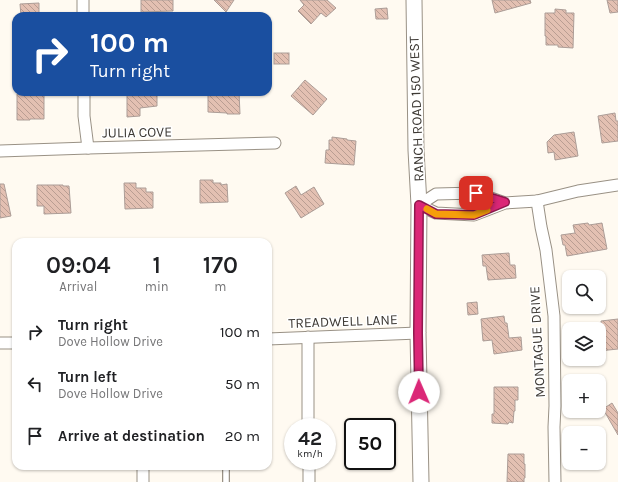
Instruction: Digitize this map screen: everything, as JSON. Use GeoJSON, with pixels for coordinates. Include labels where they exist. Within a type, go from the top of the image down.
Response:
{"type":"FeatureCollection","features":[{"type":"Feature","properties":{"kind":"main road","name":"RANCH ROAD 150 WEST"},"geometry":{"type":"LineString","coordinates":[[414,0],[416,150],[419,205],[418,333],[421,482]]}},
{"type":"Feature","properties":{"kind":"street"},"geometry":{"type":"LineString","coordinates":[[83,0],[83,12]]}},
{"type":"Feature","properties":{"kind":"street"},"geometry":{"type":"LineString","coordinates":[[84,96],[84,116],[88,148]]}},
{"type":"Feature","properties":{"kind":"street","name":"JULIA COVE"},"geometry":{"type":"LineString","coordinates":[[0,151],[275,143]]}},
{"type":"Feature","properties":{"kind":"street"},"geometry":{"type":"LineString","coordinates":[[505,202],[474,215],[436,214],[419,205],[436,194],[476,193],[505,202],[537,201],[578,191],[618,186]]}},
{"type":"Feature","properties":{"kind":"street","name":"MONTAGUE DRIVE"},"geometry":{"type":"LineString","coordinates":[[537,201],[546,250],[554,316],[555,482]]}},
{"type":"Feature","properties":{"kind":"street","name":"TREADWELL LANE"},"geometry":{"type":"LineString","coordinates":[[272,338],[418,333]]}},
{"type":"Feature","properties":{"kind":"street"},"geometry":{"type":"LineString","coordinates":[[308,337],[308,418]]}},
{"type":"Feature","properties":{"kind":"street"},"geometry":{"type":"LineString","coordinates":[[0,343],[12,343]]}},
{"type":"Feature","properties":{"kind":"street"},"geometry":{"type":"LineString","coordinates":[[143,470],[143,482]]}},
{"type":"Feature","properties":{"kind":"street"},"geometry":{"type":"LineString","coordinates":[[309,470],[309,482]]}},
{"type":"Feature","properties":{"kind":"lane"},"geometry":{"type":"LineString","coordinates":[[226,470],[226,482]]}},
{"type":"Feature","properties":{"kind":"building"},"geometry":{"type":"Polygon","coordinates":[[[141,0],[173,0],[173,11],[141,12],[141,0]]]}},
{"type":"Feature","properties":{"kind":"building"},"geometry":{"type":"Polygon","coordinates":[[[214,0],[234,0],[226,12],[214,0]]]}},
{"type":"Feature","properties":{"kind":"building"},"geometry":{"type":"Polygon","coordinates":[[[300,0],[327,0],[336,8],[326,17],[321,13],[311,24],[298,11],[304,5],[300,0]]]}},
{"type":"Feature","properties":{"kind":"building"},"geometry":{"type":"Polygon","coordinates":[[[492,0],[530,0],[531,3],[495,13],[492,0]]]}},
{"type":"Feature","properties":{"kind":"building"},"geometry":{"type":"Polygon","coordinates":[[[607,0],[618,0],[618,12],[610,13],[607,0]]]}},
{"type":"Feature","properties":{"kind":"building"},"geometry":{"type":"Polygon","coordinates":[[[39,3],[39,12],[21,12],[20,4],[39,3]]]}},
{"type":"Feature","properties":{"kind":"building"},"geometry":{"type":"Polygon","coordinates":[[[387,8],[388,19],[376,19],[375,9],[387,8]]]}},
{"type":"Feature","properties":{"kind":"building"},"geometry":{"type":"Polygon","coordinates":[[[555,9],[566,10],[566,13],[574,13],[573,48],[558,47],[558,45],[546,45],[545,13],[555,13],[555,9]]]}},
{"type":"Feature","properties":{"kind":"building"},"geometry":{"type":"Polygon","coordinates":[[[274,53],[289,53],[289,64],[274,64],[274,53]]]}},
{"type":"Feature","properties":{"kind":"building"},"geometry":{"type":"Polygon","coordinates":[[[305,80],[327,99],[313,115],[291,96],[305,80]]]}},
{"type":"Feature","properties":{"kind":"building"},"geometry":{"type":"Polygon","coordinates":[[[17,96],[44,96],[44,119],[17,120],[17,96]]]}},
{"type":"Feature","properties":{"kind":"building"},"geometry":{"type":"Polygon","coordinates":[[[127,96],[157,96],[157,106],[140,108],[140,116],[127,117],[127,96]]]}},
{"type":"Feature","properties":{"kind":"building"},"geometry":{"type":"Polygon","coordinates":[[[208,96],[239,96],[240,114],[208,112],[208,96]]]}},
{"type":"Feature","properties":{"kind":"building"},"geometry":{"type":"Polygon","coordinates":[[[615,113],[616,121],[618,121],[618,141],[602,143],[598,116],[615,113]]]}},
{"type":"Feature","properties":{"kind":"building"},"geometry":{"type":"Polygon","coordinates":[[[574,132],[578,156],[555,160],[554,152],[548,153],[547,142],[554,135],[574,132]]]}},
{"type":"Feature","properties":{"kind":"building"},"geometry":{"type":"Polygon","coordinates":[[[332,137],[356,141],[354,165],[325,163],[326,150],[329,150],[329,140],[332,140],[332,137]]]}},
{"type":"Feature","properties":{"kind":"building"},"geometry":{"type":"Polygon","coordinates":[[[200,180],[213,180],[213,183],[221,183],[221,185],[227,184],[228,202],[200,203],[200,180]]]}},
{"type":"Feature","properties":{"kind":"building"},"geometry":{"type":"Polygon","coordinates":[[[124,183],[136,183],[136,188],[146,188],[146,192],[153,192],[153,208],[125,209],[124,183]]]}},
{"type":"Feature","properties":{"kind":"building"},"geometry":{"type":"Polygon","coordinates":[[[0,184],[4,184],[11,216],[0,218],[0,184]]]}},
{"type":"Feature","properties":{"kind":"building"},"geometry":{"type":"Polygon","coordinates":[[[37,185],[69,186],[71,213],[44,214],[44,206],[37,206],[37,185]]]}},
{"type":"Feature","properties":{"kind":"building"},"geometry":{"type":"Polygon","coordinates":[[[296,186],[301,195],[314,187],[324,204],[301,218],[285,193],[296,186]]]}},
{"type":"Feature","properties":{"kind":"building"},"geometry":{"type":"Polygon","coordinates":[[[588,223],[589,225],[602,223],[607,249],[567,256],[561,235],[575,233],[573,225],[588,223]]]}},
{"type":"Feature","properties":{"kind":"building"},"geometry":{"type":"Polygon","coordinates":[[[509,253],[510,265],[515,265],[516,278],[488,280],[486,266],[483,266],[482,255],[509,253]]]}},
{"type":"Feature","properties":{"kind":"building"},"geometry":{"type":"Polygon","coordinates":[[[477,302],[478,314],[468,315],[467,303],[477,302]]]}},
{"type":"Feature","properties":{"kind":"building"},"geometry":{"type":"Polygon","coordinates":[[[504,316],[505,323],[507,323],[509,338],[521,337],[522,350],[494,354],[492,340],[483,341],[481,319],[504,316]]]}},
{"type":"Feature","properties":{"kind":"building"},"geometry":{"type":"Polygon","coordinates":[[[618,319],[618,349],[606,350],[606,322],[601,321],[618,319]]]}},
{"type":"Feature","properties":{"kind":"building"},"geometry":{"type":"Polygon","coordinates":[[[494,387],[518,387],[518,400],[515,400],[513,423],[492,423],[492,414],[494,414],[494,387]]]}},
{"type":"Feature","properties":{"kind":"building"},"geometry":{"type":"Polygon","coordinates":[[[612,403],[618,413],[618,435],[606,414],[606,407],[612,403]]]}},
{"type":"Feature","properties":{"kind":"building"},"geometry":{"type":"Polygon","coordinates":[[[508,454],[524,454],[524,482],[507,482],[508,454]]]}},
{"type":"Feature","properties":{"kind":"slow traffic"},"geometry":{"type":"LineString","coordinates":[[427,209],[436,214],[474,215],[487,210]]}},
{"type":"Feature","properties":{"kind":"route"},"geometry":{"type":"LineString","coordinates":[[419,392],[419,205],[436,214],[474,215],[505,202],[476,193]]}}]}
